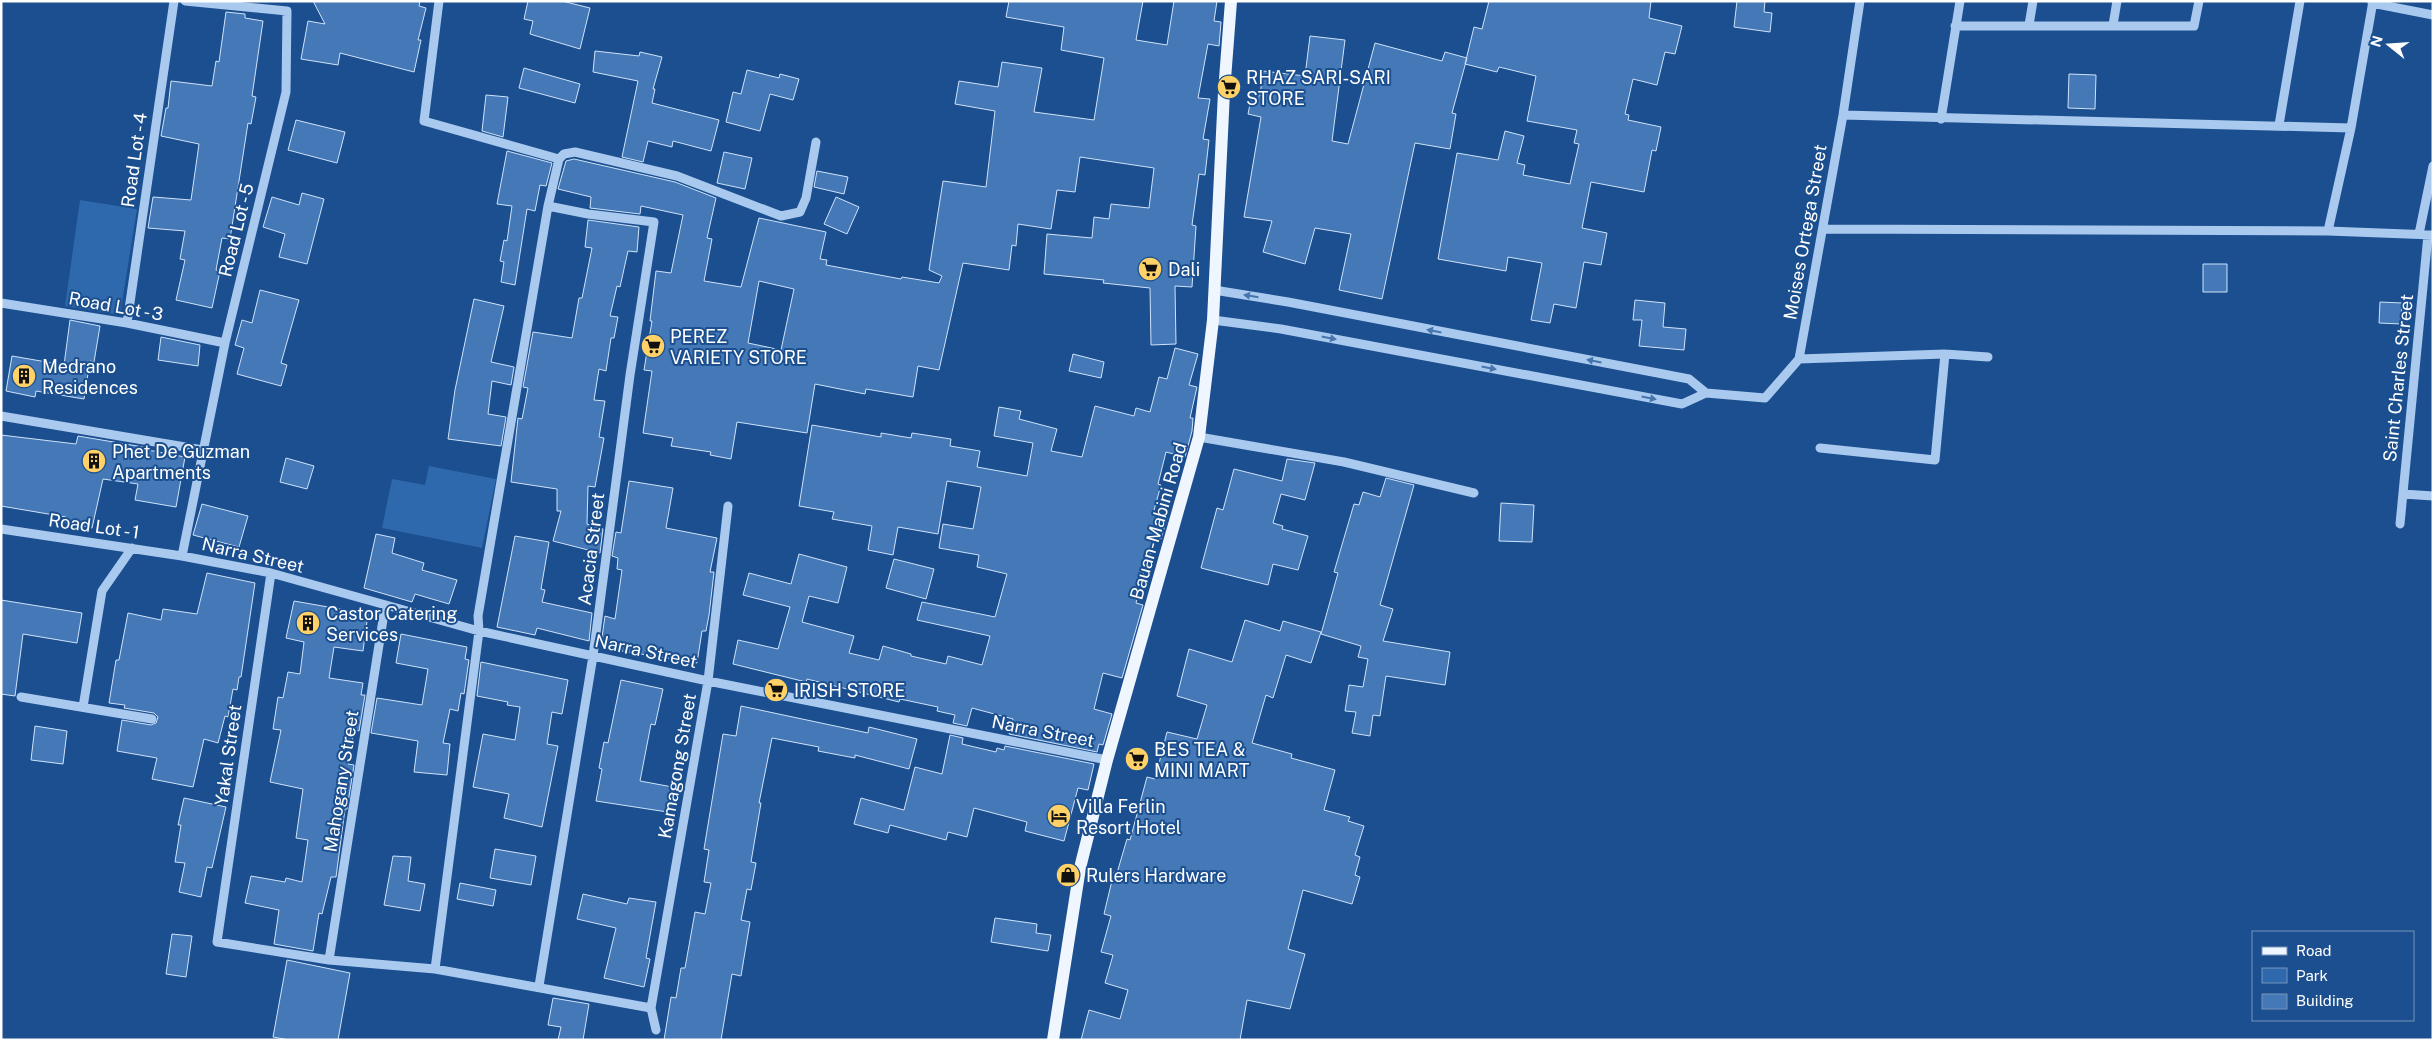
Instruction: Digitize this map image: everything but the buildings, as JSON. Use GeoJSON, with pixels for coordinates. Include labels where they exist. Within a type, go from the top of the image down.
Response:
{"type":"FeatureCollection","features":[{"type":"Feature","properties":{"kind":"main road","name":"Bauan-Mabini Road"},"geometry":{"type":"LineString","coordinates":[[1053,1040],[1080,868],[1108,760],[1200,437],[1212,320],[1224,92],[1231,1]]}},
{"type":"Feature","properties":{"kind":"street","name":"Road Lot - 4"},"geometry":{"type":"LineString","coordinates":[[127,323],[174,1]]}},
{"type":"Feature","properties":{"kind":"street","name":"Road Lot - 5"},"geometry":{"type":"LineString","coordinates":[[182,556],[225,343],[286,92],[287,11],[185,1]]}},
{"type":"Feature","properties":{"kind":"street"},"geometry":{"type":"LineString","coordinates":[[439,1],[424,121],[559,159]]}},
{"type":"Feature","properties":{"kind":"street","name":"Moises Ortega Street"},"geometry":{"type":"LineString","coordinates":[[1799,359],[1843,115],[1860,1]]}},
{"type":"Feature","properties":{"kind":"street"},"geometry":{"type":"LineString","coordinates":[[1941,119],[1960,1]]}},
{"type":"Feature","properties":{"kind":"street"},"geometry":{"type":"LineString","coordinates":[[2029,25],[2034,1]]}},
{"type":"Feature","properties":{"kind":"street"},"geometry":{"type":"LineString","coordinates":[[2113,25],[2117,1]]}},
{"type":"Feature","properties":{"kind":"street"},"geometry":{"type":"LineString","coordinates":[[1955,26],[2194,26],[2199,1]]}},
{"type":"Feature","properties":{"kind":"street"},"geometry":{"type":"LineString","coordinates":[[2279,125],[2300,1]]}},
{"type":"Feature","properties":{"kind":"street"},"geometry":{"type":"LineString","coordinates":[[2328,231],[2351,128],[2372,2],[2433,16]]}},
{"type":"Feature","properties":{"kind":"street"},"geometry":{"type":"LineString","coordinates":[[1843,115],[2351,128]]}},
{"type":"Feature","properties":{"kind":"street"},"geometry":{"type":"LineString","coordinates":[[435,969],[479,631],[478,616],[548,206],[559,159],[564,154],[575,152],[678,176],[781,216],[800,212],[806,198],[816,142]]}},
{"type":"Feature","properties":{"kind":"street","name":"Saint Charles Street"},"geometry":{"type":"LineString","coordinates":[[2400,524],[2433,166]]}},
{"type":"Feature","properties":{"kind":"street","name":"Acacia Street"},"geometry":{"type":"LineString","coordinates":[[539,986],[593,656],[629,384],[654,222],[588,214],[548,206]]}},
{"type":"Feature","properties":{"kind":"street"},"geometry":{"type":"LineString","coordinates":[[1822,229],[2328,231],[2427,234]]}},
{"type":"Feature","properties":{"kind":"street"},"geometry":{"type":"LineString","coordinates":[[1214,290],[1288,302],[1689,380],[1706,393]]}},
{"type":"Feature","properties":{"kind":"street","name":"Road Lot - 3"},"geometry":{"type":"LineString","coordinates":[[1,303],[127,323],[225,343]]}},
{"type":"Feature","properties":{"kind":"street"},"geometry":{"type":"LineString","coordinates":[[1212,320],[1281,329],[1682,404],[1706,393],[1765,398],[1799,359],[1945,354],[1988,357]]}},
{"type":"Feature","properties":{"kind":"street"},"geometry":{"type":"LineString","coordinates":[[1820,448],[1935,460],[1945,354]]}},
{"type":"Feature","properties":{"kind":"street"},"geometry":{"type":"LineString","coordinates":[[1,416],[203,450]]}},
{"type":"Feature","properties":{"kind":"street"},"geometry":{"type":"LineString","coordinates":[[1200,437],[1344,462],[1474,493]]}},
{"type":"Feature","properties":{"kind":"street"},"geometry":{"type":"LineString","coordinates":[[2403,494],[2433,496]]}},
{"type":"Feature","properties":{"kind":"street","name":"Kamagong Street"},"geometry":{"type":"LineString","coordinates":[[656,1030],[651,1008],[708,681],[728,506]]}},
{"type":"Feature","properties":{"kind":"street","name":"Road Lot - 1"},"geometry":{"type":"LineString","coordinates":[[1,529],[182,556]]}},
{"type":"Feature","properties":{"kind":"street"},"geometry":{"type":"LineString","coordinates":[[83,707],[102,591],[132,548]]}},
{"type":"Feature","properties":{"kind":"street","name":"Narra Street"},"geometry":{"type":"LineString","coordinates":[[182,556],[270,573],[479,631],[708,681],[1108,760]]}},
{"type":"Feature","properties":{"kind":"street","name":"Yakal Street"},"geometry":{"type":"LineString","coordinates":[[270,573],[217,942],[329,960]]}},
{"type":"Feature","properties":{"kind":"street","name":"Mahogany Street"},"geometry":{"type":"LineString","coordinates":[[329,960],[385,606]]}},
{"type":"Feature","properties":{"kind":"street"},"geometry":{"type":"LineString","coordinates":[[21,697],[152,718]]}},
{"type":"Feature","properties":{"kind":"street"},"geometry":{"type":"LineString","coordinates":[[329,960],[435,969],[539,986],[651,1008]]}},
{"type":"Feature","properties":{"kind":"green space"},"geometry":{"type":"Polygon","coordinates":[[[80,200],[137,209],[120,315],[65,306],[80,200]]]}},
{"type":"Feature","properties":{"kind":"green space"},"geometry":{"type":"Polygon","coordinates":[[[429,466],[496,479],[482,548],[382,528],[392,479],[425,485],[429,466]]]}},
{"type":"Feature","properties":{"kind":"place","name":"RHAZ SARI-SARI STORE"},"geometry":{"type":"Point","coordinates":[1229,87]}},
{"type":"Feature","properties":{"kind":"place","name":"Dali"},"geometry":{"type":"Point","coordinates":[1150,269]}},
{"type":"Feature","properties":{"kind":"place","name":"PEREZ VARIETY STORE"},"geometry":{"type":"Point","coordinates":[653,346]}},
{"type":"Feature","properties":{"kind":"place","name":"Medrano Residences"},"geometry":{"type":"Point","coordinates":[24,376]}},
{"type":"Feature","properties":{"kind":"place","name":"Phet De Guzman Apartments"},"geometry":{"type":"Point","coordinates":[94,461]}},
{"type":"Feature","properties":{"kind":"place","name":"Castor Catering Services"},"geometry":{"type":"Point","coordinates":[308,623]}},
{"type":"Feature","properties":{"kind":"place","name":"IRISH STORE"},"geometry":{"type":"Point","coordinates":[776,690]}},
{"type":"Feature","properties":{"kind":"place","name":"BES TEA & MINI MART"},"geometry":{"type":"Point","coordinates":[1137,759]}},
{"type":"Feature","properties":{"kind":"place","name":"Villa Ferlin Resort Hotel"},"geometry":{"type":"Point","coordinates":[1059,816]}},
{"type":"Feature","properties":{"kind":"place","name":"Rulers Hardware"},"geometry":{"type":"Point","coordinates":[1068,875]}}]}
